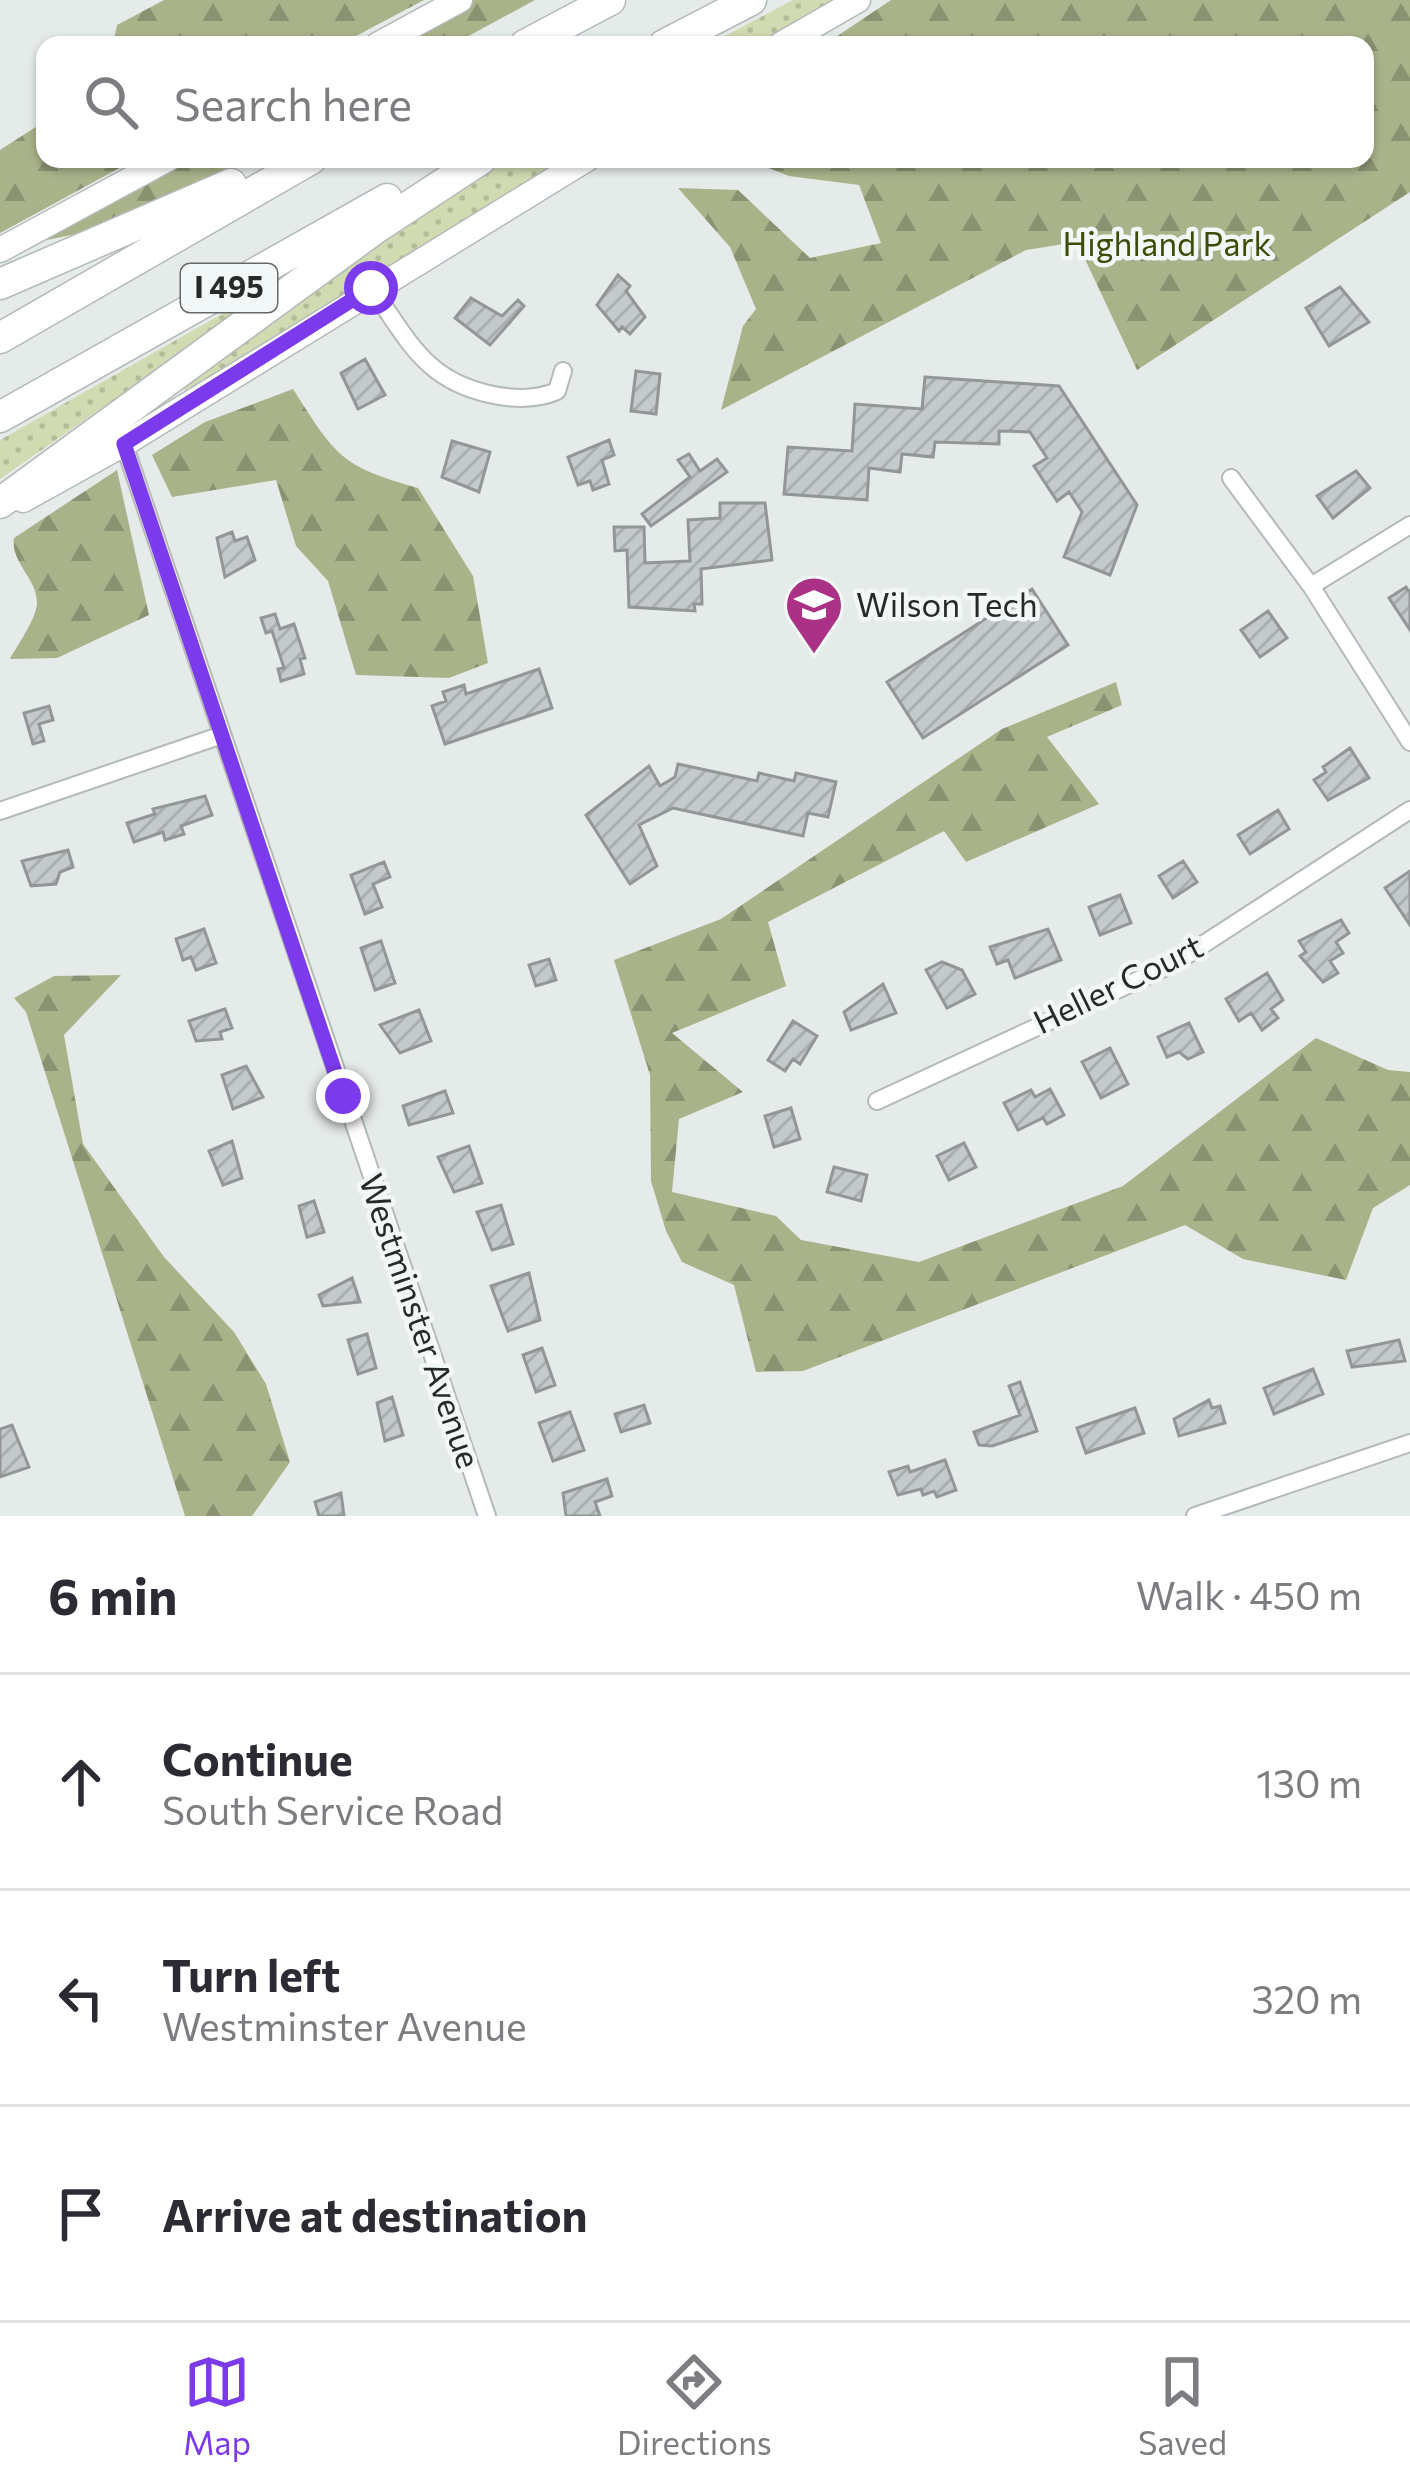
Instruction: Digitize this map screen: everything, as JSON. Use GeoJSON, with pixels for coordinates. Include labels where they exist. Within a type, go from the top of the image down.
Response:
{"type":"FeatureCollection","features":[{"type":"Feature","properties":{"kind":"highway"},"geometry":{"type":"LineString","coordinates":[[542,36],[610,0]]}},
{"type":"Feature","properties":{"kind":"highway"},"geometry":{"type":"LineString","coordinates":[[681,36],[751,0]]}},
{"type":"Feature","properties":{"kind":"highway"},"geometry":{"type":"LineString","coordinates":[[0,284],[244,178],[280,168]]}},
{"type":"Feature","properties":{"kind":"highway","name":"I 495"},"geometry":{"type":"LineString","coordinates":[[0,338],[295,168]]}},
{"type":"Feature","properties":{"kind":"highway","name":"I 495"},"geometry":{"type":"LineString","coordinates":[[0,417],[442,168]]}},
{"type":"Feature","properties":{"kind":"highway"},"geometry":{"type":"LineString","coordinates":[[0,503],[376,228],[467,168]]}},
{"type":"Feature","properties":{"kind":"main road"},"geometry":{"type":"LineString","coordinates":[[394,36],[460,0]]}},
{"type":"Feature","properties":{"kind":"main road"},"geometry":{"type":"LineString","coordinates":[[796,36],[858,0]]}},
{"type":"Feature","properties":{"kind":"main road"},"geometry":{"type":"LineString","coordinates":[[0,250],[151,168]]}},
{"type":"Feature","properties":{"kind":"main road"},"geometry":{"type":"LineString","coordinates":[[0,513],[124,444],[571,168]]}},
{"type":"Feature","properties":{"kind":"street"},"geometry":{"type":"LineString","coordinates":[[371,288],[431,366],[464,385],[496,396],[540,399],[557,391],[563,371]]}},
{"type":"Feature","properties":{"kind":"street","name":"Westminster Avenue"},"geometry":{"type":"LineString","coordinates":[[124,444],[219,736],[487,1516]]}},
{"type":"Feature","properties":{"kind":"street"},"geometry":{"type":"LineString","coordinates":[[1231,478],[1311,586],[1410,742]]}},
{"type":"Feature","properties":{"kind":"street"},"geometry":{"type":"LineString","coordinates":[[1311,586],[1410,525]]}},
{"type":"Feature","properties":{"kind":"street"},"geometry":{"type":"LineString","coordinates":[[0,811],[219,736]]}},
{"type":"Feature","properties":{"kind":"street","name":"Heller Court"},"geometry":{"type":"LineString","coordinates":[[877,1101],[1173,964],[1410,810]]}},
{"type":"Feature","properties":{"kind":"street"},"geometry":{"type":"LineString","coordinates":[[1196,1516],[1410,1443]]}},
{"type":"Feature","properties":{"kind":"green space"},"geometry":{"type":"Polygon","coordinates":[[[164,0],[424,0],[356,36],[115,36],[117,25],[164,0]]]}},
{"type":"Feature","properties":{"kind":"green space"},"geometry":{"type":"Polygon","coordinates":[[[473,0],[535,0],[469,36],[407,36],[473,0]]]}},
{"type":"Feature","properties":{"kind":"green space"},"geometry":{"type":"Polygon","coordinates":[[[793,0],[838,0],[774,36],[725,36],[793,0]]]}},
{"type":"Feature","properties":{"kind":"green space","name":"Highland Park"},"geometry":{"type":"Polygon","coordinates":[[[891,0],[1410,0],[1410,192],[1137,370],[1077,242],[1026,250],[721,410],[743,326],[756,309],[730,247],[678,188],[738,190],[810,258],[881,243],[859,185],[789,176],[768,168],[1374,168],[1374,36],[837,36],[891,0]]]}},
{"type":"Feature","properties":{"kind":"green space"},"geometry":{"type":"Polygon","coordinates":[[[36,127],[36,168],[119,168],[0,233],[0,150],[36,127]]]}},
{"type":"Feature","properties":{"kind":"green space"},"geometry":{"type":"Polygon","coordinates":[[[169,168],[227,168],[95,230],[37,242],[169,168]]]}},
{"type":"Feature","properties":{"kind":"green space"},"geometry":{"type":"Polygon","coordinates":[[[489,168],[548,168],[186,391],[180,385],[384,233],[489,168]]]}},
{"type":"Feature","properties":{"kind":"green space"},"geometry":{"type":"Polygon","coordinates":[[[236,306],[241,311],[0,479],[0,440],[236,306]]]}},
{"type":"Feature","properties":{"kind":"green space"},"geometry":{"type":"Polygon","coordinates":[[[293,389],[342,455],[372,473],[418,488],[473,576],[488,663],[449,678],[356,675],[328,581],[296,546],[276,480],[172,497],[152,455],[205,422],[293,389]]]}},
{"type":"Feature","properties":{"kind":"green space"},"geometry":{"type":"Polygon","coordinates":[[[117,470],[149,615],[57,658],[10,659],[37,604],[16,555],[14,538],[117,470]]]}},
{"type":"Feature","properties":{"kind":"green space"},"geometry":{"type":"Polygon","coordinates":[[[1116,682],[1122,705],[1047,737],[1099,804],[966,862],[944,831],[768,922],[786,986],[672,1033],[743,1092],[679,1119],[672,1192],[776,1216],[801,1240],[919,1262],[1123,1186],[1316,1038],[1388,1070],[1410,1072],[1410,1185],[1373,1208],[1346,1280],[1243,1259],[1185,1225],[803,1371],[756,1372],[734,1285],[682,1262],[666,1231],[651,1181],[650,1075],[614,960],[721,919],[1002,729],[1116,682]]]}},
{"type":"Feature","properties":{"kind":"green space"},"geometry":{"type":"Polygon","coordinates":[[[121,975],[64,1035],[83,1144],[164,1257],[234,1332],[266,1384],[290,1462],[252,1516],[185,1516],[26,1012],[14,998],[54,976],[121,975]]]}},
{"type":"Feature","properties":{"kind":"building"},"geometry":{"type":"Polygon","coordinates":[[[618,275],[630,286],[626,291],[645,317],[630,334],[622,327],[619,331],[597,305],[618,275]]]}},
{"type":"Feature","properties":{"kind":"building"},"geometry":{"type":"Polygon","coordinates":[[[1340,287],[1369,322],[1329,346],[1306,308],[1340,287]]]}},
{"type":"Feature","properties":{"kind":"building"},"geometry":{"type":"Polygon","coordinates":[[[471,298],[502,316],[518,300],[524,306],[490,345],[455,318],[471,298]]]}},
{"type":"Feature","properties":{"kind":"building"},"geometry":{"type":"Polygon","coordinates":[[[365,359],[385,395],[358,409],[341,373],[365,359]]]}},
{"type":"Feature","properties":{"kind":"building"},"geometry":{"type":"Polygon","coordinates":[[[636,371],[660,374],[656,414],[631,411],[636,371]]]}},
{"type":"Feature","properties":{"kind":"building"},"geometry":{"type":"Polygon","coordinates":[[[925,377],[1059,386],[1137,505],[1110,575],[1064,557],[1082,512],[1069,492],[1057,501],[1034,466],[1047,458],[1030,432],[999,431],[999,444],[935,442],[933,457],[902,454],[900,472],[869,468],[867,500],[784,494],[788,447],[852,451],[855,404],[922,409],[925,377]]]}},
{"type":"Feature","properties":{"kind":"building"},"geometry":{"type":"Polygon","coordinates":[[[609,440],[614,455],[602,460],[609,484],[593,490],[590,481],[578,485],[568,457],[609,440]]]}},
{"type":"Feature","properties":{"kind":"building"},"geometry":{"type":"Polygon","coordinates":[[[452,441],[490,452],[479,492],[442,477],[452,441]]]}},
{"type":"Feature","properties":{"kind":"building"},"geometry":{"type":"Polygon","coordinates":[[[689,454],[700,471],[717,459],[727,472],[651,526],[642,514],[690,477],[678,460],[689,454]]]}},
{"type":"Feature","properties":{"kind":"building"},"geometry":{"type":"Polygon","coordinates":[[[1356,471],[1370,488],[1333,518],[1317,496],[1356,471]]]}},
{"type":"Feature","properties":{"kind":"building"},"geometry":{"type":"Polygon","coordinates":[[[720,503],[765,503],[772,560],[701,569],[702,604],[694,604],[695,611],[629,607],[627,550],[615,551],[614,527],[644,527],[645,563],[690,561],[688,520],[720,518],[720,503]]]}},
{"type":"Feature","properties":{"kind":"building"},"geometry":{"type":"Polygon","coordinates":[[[232,532],[235,541],[247,537],[255,560],[225,577],[217,538],[232,532]]]}},
{"type":"Feature","properties":{"kind":"building"},"geometry":{"type":"Polygon","coordinates":[[[1406,587],[1410,593],[1410,630],[1389,598],[1406,587]]]}},
{"type":"Feature","properties":{"kind":"building"},"geometry":{"type":"Polygon","coordinates":[[[1032,589],[1068,645],[923,738],[887,682],[1032,589]]]}},
{"type":"Feature","properties":{"kind":"building"},"geometry":{"type":"Polygon","coordinates":[[[1268,611],[1287,638],[1260,657],[1241,630],[1268,611]]]}},
{"type":"Feature","properties":{"kind":"building"},"geometry":{"type":"Polygon","coordinates":[[[275,614],[280,629],[294,624],[305,658],[300,659],[304,674],[281,681],[278,669],[284,668],[272,631],[266,633],[261,618],[275,614]]]}},
{"type":"Feature","properties":{"kind":"building"},"geometry":{"type":"Polygon","coordinates":[[[539,669],[552,708],[445,744],[432,706],[446,701],[443,692],[464,685],[466,694],[539,669]]]}},
{"type":"Feature","properties":{"kind":"building"},"geometry":{"type":"Polygon","coordinates":[[[49,706],[53,720],[39,724],[44,741],[33,744],[24,713],[49,706]]]}},
{"type":"Feature","properties":{"kind":"building"},"geometry":{"type":"Polygon","coordinates":[[[1350,748],[1369,778],[1328,800],[1314,780],[1326,772],[1323,767],[1350,748]]]}},
{"type":"Feature","properties":{"kind":"building"},"geometry":{"type":"Polygon","coordinates":[[[678,764],[757,781],[759,773],[794,781],[796,773],[836,782],[828,817],[808,813],[803,836],[673,808],[639,825],[657,866],[630,884],[586,815],[649,766],[660,786],[675,777],[678,764]]]}},
{"type":"Feature","properties":{"kind":"building"},"geometry":{"type":"Polygon","coordinates":[[[205,796],[212,815],[181,826],[184,834],[165,840],[163,832],[134,842],[127,823],[155,814],[153,809],[205,796]]]}},
{"type":"Feature","properties":{"kind":"building"},"geometry":{"type":"Polygon","coordinates":[[[1278,810],[1289,829],[1250,854],[1238,835],[1278,810]]]}},
{"type":"Feature","properties":{"kind":"building"},"geometry":{"type":"Polygon","coordinates":[[[68,850],[73,867],[60,872],[56,884],[31,886],[22,861],[68,850]]]}},
{"type":"Feature","properties":{"kind":"building"},"geometry":{"type":"Polygon","coordinates":[[[1183,861],[1197,882],[1173,898],[1159,876],[1183,861]]]}},
{"type":"Feature","properties":{"kind":"building"},"geometry":{"type":"Polygon","coordinates":[[[384,862],[390,877],[373,884],[382,907],[365,914],[351,875],[384,862]]]}},
{"type":"Feature","properties":{"kind":"building"},"geometry":{"type":"Polygon","coordinates":[[[1410,871],[1410,925],[1385,888],[1410,871]]]}},
{"type":"Feature","properties":{"kind":"building"},"geometry":{"type":"Polygon","coordinates":[[[1120,895],[1131,923],[1100,935],[1089,907],[1120,895]]]}},
{"type":"Feature","properties":{"kind":"building"},"geometry":{"type":"Polygon","coordinates":[[[1341,920],[1349,933],[1336,942],[1343,953],[1330,961],[1338,973],[1323,982],[1300,956],[1306,952],[1299,941],[1341,920]]]}},
{"type":"Feature","properties":{"kind":"building"},"geometry":{"type":"Polygon","coordinates":[[[204,929],[216,963],[196,970],[191,957],[183,960],[176,939],[204,929]]]}},
{"type":"Feature","properties":{"kind":"building"},"geometry":{"type":"Polygon","coordinates":[[[1048,929],[1061,960],[1015,978],[1008,960],[997,964],[990,947],[1048,929]]]}},
{"type":"Feature","properties":{"kind":"building"},"geometry":{"type":"Polygon","coordinates":[[[381,941],[395,983],[375,990],[361,948],[381,941]]]}},
{"type":"Feature","properties":{"kind":"building"},"geometry":{"type":"Polygon","coordinates":[[[549,959],[556,980],[536,986],[529,965],[549,959]]]}},
{"type":"Feature","properties":{"kind":"building"},"geometry":{"type":"Polygon","coordinates":[[[942,962],[962,970],[975,994],[947,1008],[926,970],[942,962]]]}},
{"type":"Feature","properties":{"kind":"building"},"geometry":{"type":"Polygon","coordinates":[[[1267,973],[1283,1000],[1271,1009],[1278,1018],[1262,1030],[1251,1013],[1239,1021],[1226,999],[1267,973]]]}},
{"type":"Feature","properties":{"kind":"building"},"geometry":{"type":"Polygon","coordinates":[[[883,984],[896,1013],[851,1030],[844,1012],[883,984]]]}},
{"type":"Feature","properties":{"kind":"building"},"geometry":{"type":"Polygon","coordinates":[[[225,1009],[232,1028],[220,1032],[222,1039],[196,1041],[189,1021],[225,1009]]]}},
{"type":"Feature","properties":{"kind":"building"},"geometry":{"type":"Polygon","coordinates":[[[419,1010],[431,1041],[400,1053],[380,1025],[419,1010]]]}},
{"type":"Feature","properties":{"kind":"building"},"geometry":{"type":"Polygon","coordinates":[[[793,1021],[817,1036],[800,1064],[793,1059],[785,1071],[768,1060],[793,1021]]]}},
{"type":"Feature","properties":{"kind":"building"},"geometry":{"type":"Polygon","coordinates":[[[1189,1023],[1203,1052],[1188,1059],[1179,1052],[1167,1057],[1158,1037],[1189,1023]]]}},
{"type":"Feature","properties":{"kind":"building"},"geometry":{"type":"Polygon","coordinates":[[[1110,1048],[1128,1084],[1101,1098],[1082,1062],[1110,1048]]]}},
{"type":"Feature","properties":{"kind":"building"},"geometry":{"type":"Polygon","coordinates":[[[246,1066],[263,1097],[233,1109],[222,1075],[246,1066]]]}},
{"type":"Feature","properties":{"kind":"building"},"geometry":{"type":"Polygon","coordinates":[[[1050,1089],[1064,1115],[1047,1124],[1043,1118],[1018,1130],[1004,1103],[1031,1090],[1035,1097],[1050,1089]]]}},
{"type":"Feature","properties":{"kind":"building"},"geometry":{"type":"Polygon","coordinates":[[[445,1091],[453,1113],[409,1125],[403,1106],[445,1091]]]}},
{"type":"Feature","properties":{"kind":"building"},"geometry":{"type":"Polygon","coordinates":[[[791,1108],[800,1139],[774,1147],[765,1116],[791,1108]]]}},
{"type":"Feature","properties":{"kind":"building"},"geometry":{"type":"Polygon","coordinates":[[[232,1141],[242,1178],[223,1185],[209,1151],[232,1141]]]}},
{"type":"Feature","properties":{"kind":"building"},"geometry":{"type":"Polygon","coordinates":[[[964,1143],[976,1167],[949,1180],[937,1156],[964,1143]]]}},
{"type":"Feature","properties":{"kind":"building"},"geometry":{"type":"Polygon","coordinates":[[[469,1146],[482,1183],[454,1192],[438,1157],[469,1146]]]}},
{"type":"Feature","properties":{"kind":"building"},"geometry":{"type":"Polygon","coordinates":[[[834,1167],[867,1175],[861,1201],[827,1192],[834,1167]]]}},
{"type":"Feature","properties":{"kind":"building"},"geometry":{"type":"Polygon","coordinates":[[[314,1201],[324,1232],[307,1237],[299,1206],[314,1201]]]}},
{"type":"Feature","properties":{"kind":"building"},"geometry":{"type":"Polygon","coordinates":[[[501,1205],[513,1244],[492,1250],[477,1212],[501,1205]]]}},
{"type":"Feature","properties":{"kind":"building"},"geometry":{"type":"Polygon","coordinates":[[[529,1273],[540,1320],[508,1331],[491,1286],[529,1273]]]}},
{"type":"Feature","properties":{"kind":"building"},"geometry":{"type":"Polygon","coordinates":[[[352,1278],[360,1302],[323,1306],[319,1295],[352,1278]]]}},
{"type":"Feature","properties":{"kind":"building"},"geometry":{"type":"Polygon","coordinates":[[[367,1334],[376,1368],[358,1374],[348,1340],[367,1334]]]}},
{"type":"Feature","properties":{"kind":"building"},"geometry":{"type":"Polygon","coordinates":[[[1399,1340],[1405,1361],[1352,1367],[1347,1351],[1399,1340]]]}},
{"type":"Feature","properties":{"kind":"building"},"geometry":{"type":"Polygon","coordinates":[[[542,1348],[555,1385],[536,1392],[523,1355],[542,1348]]]}},
{"type":"Feature","properties":{"kind":"building"},"geometry":{"type":"Polygon","coordinates":[[[1313,1369],[1323,1394],[1274,1414],[1264,1388],[1313,1369]]]}},
{"type":"Feature","properties":{"kind":"building"},"geometry":{"type":"Polygon","coordinates":[[[1020,1382],[1037,1431],[992,1446],[979,1445],[974,1432],[1020,1415],[1009,1386],[1020,1382]]]}},
{"type":"Feature","properties":{"kind":"building"},"geometry":{"type":"Polygon","coordinates":[[[392,1397],[403,1435],[385,1441],[377,1403],[392,1397]]]}},
{"type":"Feature","properties":{"kind":"building"},"geometry":{"type":"Polygon","coordinates":[[[1209,1400],[1212,1408],[1220,1406],[1225,1423],[1179,1436],[1174,1419],[1209,1400]]]}},
{"type":"Feature","properties":{"kind":"building"},"geometry":{"type":"Polygon","coordinates":[[[644,1405],[650,1423],[621,1432],[615,1414],[644,1405]]]}},
{"type":"Feature","properties":{"kind":"building"},"geometry":{"type":"Polygon","coordinates":[[[1135,1408],[1144,1433],[1086,1453],[1077,1428],[1135,1408]]]}},
{"type":"Feature","properties":{"kind":"building"},"geometry":{"type":"Polygon","coordinates":[[[570,1412],[584,1450],[553,1461],[539,1423],[570,1412]]]}},
{"type":"Feature","properties":{"kind":"building"},"geometry":{"type":"Polygon","coordinates":[[[12,1425],[29,1467],[0,1477],[0,1429],[12,1425]]]}},
{"type":"Feature","properties":{"kind":"building"},"geometry":{"type":"Polygon","coordinates":[[[945,1460],[956,1490],[937,1497],[934,1491],[923,1495],[921,1489],[898,1495],[889,1472],[908,1466],[910,1472],[945,1460]]]}},
{"type":"Feature","properties":{"kind":"building"},"geometry":{"type":"Polygon","coordinates":[[[607,1479],[612,1496],[595,1502],[600,1516],[566,1516],[563,1493],[607,1479]]]}},
{"type":"Feature","properties":{"kind":"building"},"geometry":{"type":"Polygon","coordinates":[[[341,1493],[344,1516],[319,1516],[315,1502],[341,1493]]]}},
{"type":"Feature","properties":{"kind":"place","name":"Wilson Tech"},"geometry":{"type":"Point","coordinates":[814,656]}},
{"type":"Feature","properties":{"kind":"route"},"geometry":{"type":"LineString","coordinates":[[343,1096],[124,444],[371,288]]}}]}
